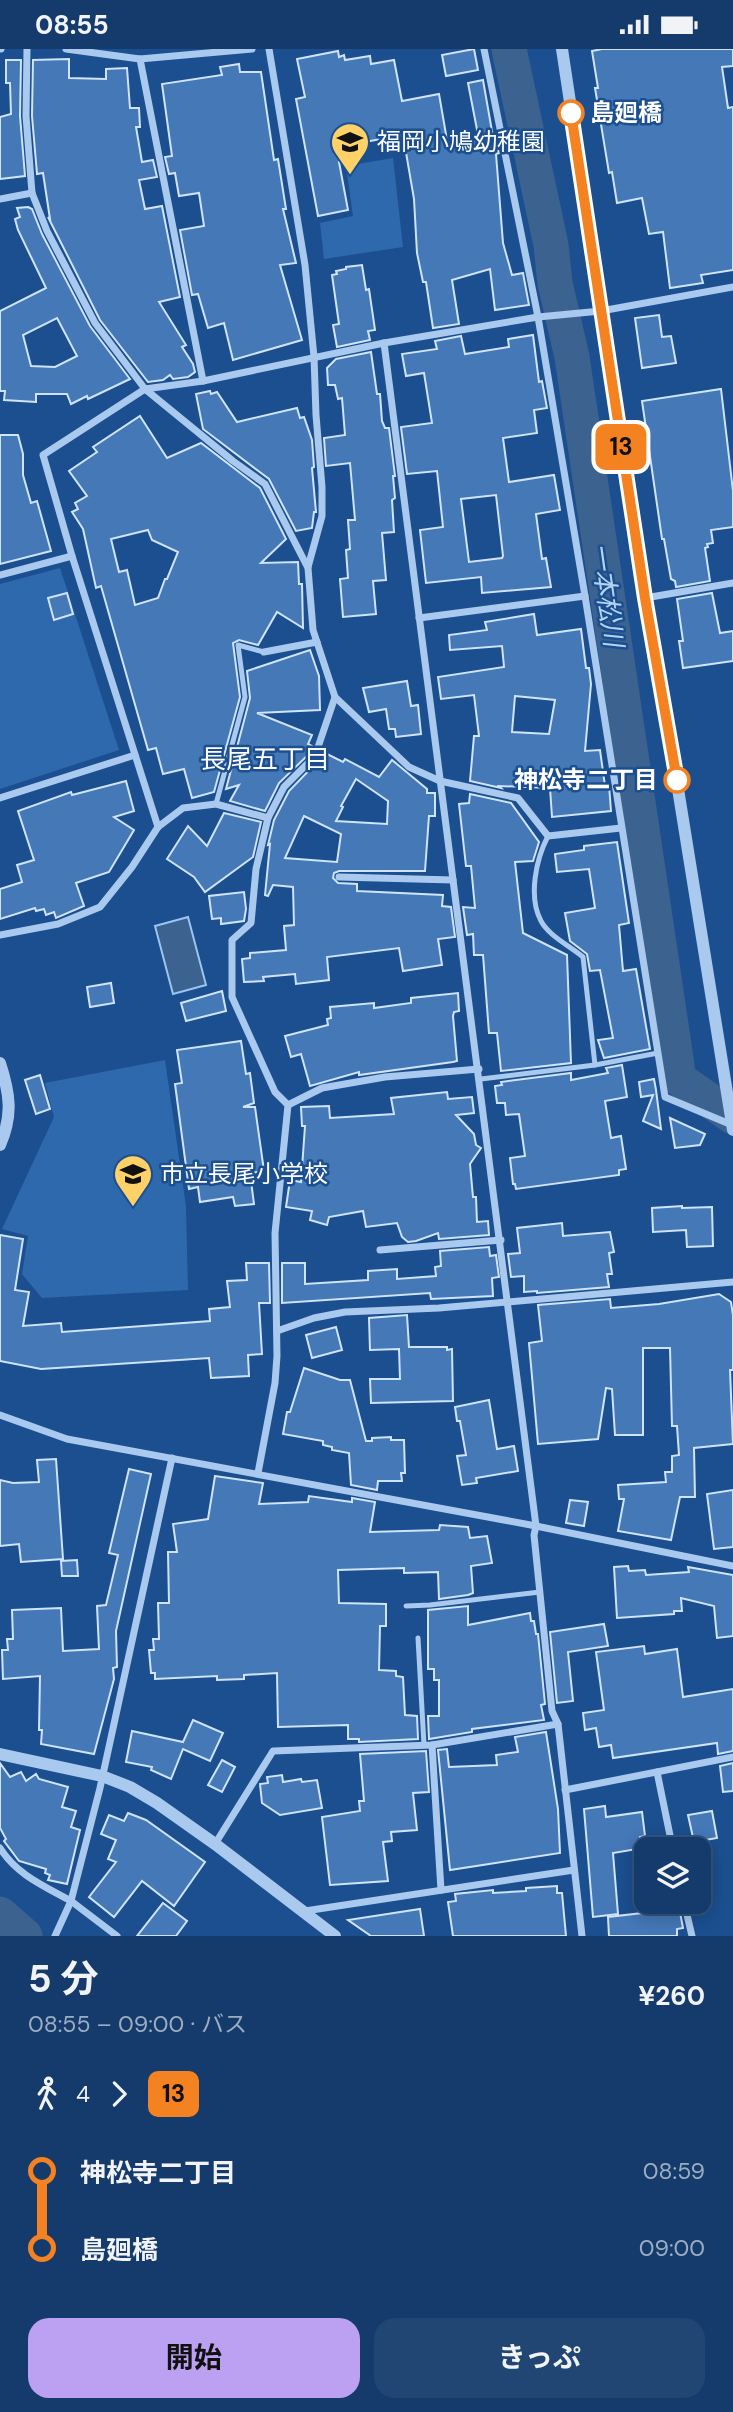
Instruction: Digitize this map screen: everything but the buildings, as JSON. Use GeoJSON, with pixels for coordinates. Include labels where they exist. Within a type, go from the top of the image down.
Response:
{"type":"FeatureCollection","features":[{"type":"Feature","properties":{"kind":"street"},"geometry":{"type":"LineString","coordinates":[[27,49],[26,116],[32,193],[47,230],[95,323],[145,389],[265,484],[308,568]]}},
{"type":"Feature","properties":{"kind":"street"},"geometry":{"type":"LineString","coordinates":[[66,49],[140,59],[252,49]]}},
{"type":"Feature","properties":{"kind":"street"},"geometry":{"type":"LineString","coordinates":[[269,49],[305,265],[314,357],[322,516],[308,568],[313,630],[335,697],[409,767],[440,781],[518,798],[548,836],[621,828]]}},
{"type":"Feature","properties":{"kind":"street"},"geometry":{"type":"LineString","coordinates":[[484,49],[541,317],[665,1097],[733,1125]]}},
{"type":"Feature","properties":{"kind":"street"},"geometry":{"type":"LineString","coordinates":[[562,49],[645,598],[733,1125]]}},
{"type":"Feature","properties":{"kind":"street"},"geometry":{"type":"LineString","coordinates":[[140,59],[203,381]]}},
{"type":"Feature","properties":{"kind":"street"},"geometry":{"type":"LineString","coordinates":[[0,199],[32,193]]}},
{"type":"Feature","properties":{"kind":"street"},"geometry":{"type":"LineString","coordinates":[[158,827],[72,556],[43,455],[145,389],[203,381],[384,343],[541,317],[601,311],[733,287]]}},
{"type":"Feature","properties":{"kind":"street"},"geometry":{"type":"LineString","coordinates":[[384,343],[481,1079],[536,1526],[534,1535],[552,1711],[558,1724],[582,1936]]}},
{"type":"Feature","properties":{"kind":"street"},"geometry":{"type":"LineString","coordinates":[[0,575],[72,556]]}},
{"type":"Feature","properties":{"kind":"street"},"geometry":{"type":"LineString","coordinates":[[645,598],[733,583]]}},
{"type":"Feature","properties":{"kind":"street"},"geometry":{"type":"LineString","coordinates":[[419,618],[585,596]]}},
{"type":"Feature","properties":{"kind":"street"},"geometry":{"type":"LineString","coordinates":[[264,652],[317,642]]}},
{"type":"Feature","properties":{"kind":"street"},"geometry":{"type":"LineString","coordinates":[[289,1105],[275,1092],[232,997],[232,940],[251,923],[256,869],[268,818],[284,787],[315,756],[335,697]]}},
{"type":"Feature","properties":{"kind":"street"},"geometry":{"type":"LineString","coordinates":[[0,798],[135,755]]}},
{"type":"Feature","properties":{"kind":"street"},"geometry":{"type":"LineString","coordinates":[[0,935],[58,924],[100,907],[132,867],[158,827],[183,809],[216,804],[268,818]]}},
{"type":"Feature","properties":{"kind":"street"},"geometry":{"type":"LineString","coordinates":[[339,877],[453,880]]}},
{"type":"Feature","properties":{"kind":"street"},"geometry":{"type":"LineString","coordinates":[[0,1063],[10,1102],[7,1128],[0,1145]]}},
{"type":"Feature","properties":{"kind":"street"},"geometry":{"type":"LineString","coordinates":[[289,1105],[322,1088],[385,1077],[479,1069]]}},
{"type":"Feature","properties":{"kind":"street"},"geometry":{"type":"LineString","coordinates":[[258,1473],[275,1383],[275,1233],[289,1105]]}},
{"type":"Feature","properties":{"kind":"street"},"geometry":{"type":"LineString","coordinates":[[380,1250],[501,1240]]}},
{"type":"Feature","properties":{"kind":"street"},"geometry":{"type":"LineString","coordinates":[[277,1331],[314,1318],[345,1312],[439,1308],[733,1282]]}},
{"type":"Feature","properties":{"kind":"street"},"geometry":{"type":"LineString","coordinates":[[0,1415],[67,1439],[536,1526],[733,1566]]}},
{"type":"Feature","properties":{"kind":"street"},"geometry":{"type":"LineString","coordinates":[[55,1936],[71,1901],[102,1776],[172,1458]]}},
{"type":"Feature","properties":{"kind":"street"},"geometry":{"type":"LineString","coordinates":[[215,1844],[273,1751],[428,1745],[558,1724]]}},
{"type":"Feature","properties":{"kind":"street"},"geometry":{"type":"LineString","coordinates":[[428,1745],[441,1890]]}},
{"type":"Feature","properties":{"kind":"street"},"geometry":{"type":"LineString","coordinates":[[0,1755],[102,1776],[130,1787],[215,1844],[335,1936]]}},
{"type":"Feature","properties":{"kind":"street"},"geometry":{"type":"LineString","coordinates":[[565,1790],[733,1757]]}},
{"type":"Feature","properties":{"kind":"street"},"geometry":{"type":"LineString","coordinates":[[657,1772],[670,1837]]}},
{"type":"Feature","properties":{"kind":"street"},"geometry":{"type":"LineString","coordinates":[[0,1848],[8,1862],[20,1873],[71,1901],[117,1936]]}},
{"type":"Feature","properties":{"kind":"street"},"geometry":{"type":"LineString","coordinates":[[303,1912],[574,1870]]}},
{"type":"Feature","properties":{"kind":"street"},"geometry":{"type":"LineString","coordinates":[[687,1914],[692,1936]]}},
{"type":"Feature","properties":{"kind":"lane"},"geometry":{"type":"LineString","coordinates":[[216,804],[245,697],[238,645],[264,652]]}},
{"type":"Feature","properties":{"kind":"lane"},"geometry":{"type":"LineString","coordinates":[[548,836],[539,853],[535,876],[537,907],[541,922],[583,957],[595,1065]]}},
{"type":"Feature","properties":{"kind":"lane"},"geometry":{"type":"LineString","coordinates":[[481,1079],[595,1065],[658,1053]]}},
{"type":"Feature","properties":{"kind":"lane"},"geometry":{"type":"LineString","coordinates":[[406,1606],[540,1592]]}},
{"type":"Feature","properties":{"kind":"lane"},"geometry":{"type":"LineString","coordinates":[[418,1638],[428,1745]]}},
{"type":"Feature","properties":{"kind":"shaded area"},"geometry":{"type":"Polygon","coordinates":[[[393,158],[403,247],[324,259],[320,223],[353,216],[346,166],[393,158]]]}},
{"type":"Feature","properties":{"kind":"shaded area"},"geometry":{"type":"Polygon","coordinates":[[[60,568],[119,750],[0,789],[0,584],[60,568]]]}},
{"type":"Feature","properties":{"kind":"shaded area"},"geometry":{"type":"Polygon","coordinates":[[[188,917],[206,985],[173,994],[155,926],[188,917]]]}},
{"type":"Feature","properties":{"kind":"shaded area"},"geometry":{"type":"Polygon","coordinates":[[[165,1060],[186,1206],[188,1290],[42,1298],[22,1274],[28,1236],[2,1229],[54,1117],[45,1083],[165,1060]]]}},
{"type":"Feature","properties":{"kind":"waterway","name":"一本松川"},"geometry":{"type":"LineString","coordinates":[[509,49],[572,357],[679,1079],[733,1117]]}},
{"type":"Feature","properties":{"kind":"waterway"},"geometry":{"type":"LineString","coordinates":[[0,1914],[25,1936]]}},
{"type":"Feature","properties":{"kind":"bus line","name":"13"},"geometry":{"type":"LineString","coordinates":[[571,113],[645,598],[677,780]]}},
{"type":"Feature","properties":{"kind":"place","name":"島廻橋"},"geometry":{"type":"Point","coordinates":[571,113]}},
{"type":"Feature","properties":{"kind":"place","name":"福岡小鳩幼稚園"},"geometry":{"type":"Point","coordinates":[350,176]}},
{"type":"Feature","properties":{"kind":"place","name":"神松寺二丁目"},"geometry":{"type":"Point","coordinates":[677,780]}},
{"type":"Feature","properties":{"kind":"place","name":"市立長尾小学校"},"geometry":{"type":"Point","coordinates":[133,1208]}},
{"type":"Feature","properties":{"kind":"district","name":"長尾五丁目"},"geometry":{"type":"Point","coordinates":[265,759]}}]}
